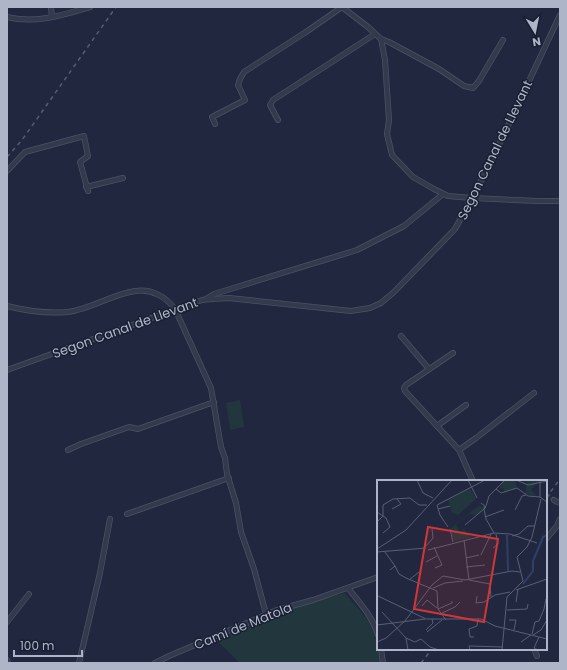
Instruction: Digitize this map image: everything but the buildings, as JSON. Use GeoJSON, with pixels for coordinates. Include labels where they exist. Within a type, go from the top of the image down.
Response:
{"type":"FeatureCollection","features":[{"type":"Feature","properties":{"kind":"street"},"geometry":{"type":"LineString","coordinates":[[51,7],[52,17]]}},
{"type":"Feature","properties":{"kind":"street"},"geometry":{"type":"LineString","coordinates":[[7,17],[26,20],[52,17],[90,7]]}},
{"type":"Feature","properties":{"kind":"street"},"geometry":{"type":"LineString","coordinates":[[215,124],[212,117],[245,100],[238,85],[244,72],[342,7],[380,39],[389,42],[439,69],[464,86],[473,88],[479,81],[503,40]]}},
{"type":"Feature","properties":{"kind":"street","name":"Segon Canal de Llevant"},"geometry":{"type":"LineString","coordinates":[[7,370],[175,309],[204,300],[229,298],[351,311],[370,308],[381,302],[394,292],[455,229],[489,166],[560,15]]}},
{"type":"Feature","properties":{"kind":"street"},"geometry":{"type":"LineString","coordinates":[[278,120],[270,105],[273,100],[375,34]]}},
{"type":"Feature","properties":{"kind":"street"},"geometry":{"type":"LineString","coordinates":[[380,39],[385,60],[389,120],[387,134],[392,155],[413,177],[448,196],[560,201]]}},
{"type":"Feature","properties":{"kind":"street"},"geometry":{"type":"LineString","coordinates":[[7,171],[25,152],[84,136],[88,156],[80,162],[87,189],[123,178]]}},
{"type":"Feature","properties":{"kind":"street"},"geometry":{"type":"LineString","coordinates":[[204,300],[214,294],[357,250],[404,226],[443,194]]}},
{"type":"Feature","properties":{"kind":"street"},"geometry":{"type":"LineString","coordinates":[[7,306],[19,309],[48,312],[68,312],[87,308],[136,291],[146,291],[156,294],[171,304],[175,309],[211,388],[221,447],[236,503],[241,532],[254,569],[266,614]]}},
{"type":"Feature","properties":{"kind":"street"},"geometry":{"type":"LineString","coordinates":[[401,336],[429,369]]}},
{"type":"Feature","properties":{"kind":"street"},"geometry":{"type":"LineString","coordinates":[[453,353],[406,384],[404,388],[405,391],[459,450],[473,480]]}},
{"type":"Feature","properties":{"kind":"street"},"geometry":{"type":"LineString","coordinates":[[459,450],[534,393]]}},
{"type":"Feature","properties":{"kind":"street"},"geometry":{"type":"LineString","coordinates":[[68,450],[129,427],[138,429],[214,402]]}},
{"type":"Feature","properties":{"kind":"street"},"geometry":{"type":"LineString","coordinates":[[437,426],[466,404]]}},
{"type":"Feature","properties":{"kind":"street"},"geometry":{"type":"LineString","coordinates":[[127,514],[229,478]]}},
{"type":"Feature","properties":{"kind":"street"},"geometry":{"type":"LineString","coordinates":[[554,500],[560,503]]}},
{"type":"Feature","properties":{"kind":"street"},"geometry":{"type":"LineString","coordinates":[[547,538],[557,526],[560,518]]}},
{"type":"Feature","properties":{"kind":"street"},"geometry":{"type":"LineString","coordinates":[[79,663],[100,573],[110,519]]}},
{"type":"Feature","properties":{"kind":"street","name":"Camí de Matola"},"geometry":{"type":"LineString","coordinates":[[154,663],[266,614],[313,600],[377,577]]}},
{"type":"Feature","properties":{"kind":"street"},"geometry":{"type":"LineString","coordinates":[[348,588],[361,604],[372,621],[377,633]]}},
{"type":"Feature","properties":{"kind":"street"},"geometry":{"type":"LineString","coordinates":[[7,622],[29,594]]}},
{"type":"Feature","properties":{"kind":"street"},"geometry":{"type":"LineString","coordinates":[[381,650],[384,663]]}},
{"type":"Feature","properties":{"kind":"street"},"geometry":{"type":"LineString","coordinates":[[534,650],[537,656]]}},
{"type":"Feature","properties":{"kind":"shaded area"},"geometry":{"type":"Polygon","coordinates":[[[240,400],[244,427],[230,430],[226,403],[240,400]]]}},
{"type":"Feature","properties":{"kind":"shaded area"},"geometry":{"type":"Polygon","coordinates":[[[345,593],[377,630],[377,650],[381,663],[240,663],[216,640],[275,611],[345,593]]]}},
{"type":"Feature","properties":{"kind":"tunnel"},"geometry":{"type":"LineString","coordinates":[[547,495],[554,500]]}},
{"type":"Feature","properties":{"kind":"railway"},"geometry":{"type":"LineString","coordinates":[[7,157],[22,140],[116,7]]}},
{"type":"Feature","properties":{"kind":"railway"},"geometry":{"type":"LineString","coordinates":[[547,497],[560,479]]}},
{"type":"Feature","properties":{"kind":"railway"},"geometry":{"type":"LineString","coordinates":[[421,663],[431,650]]}}]}
